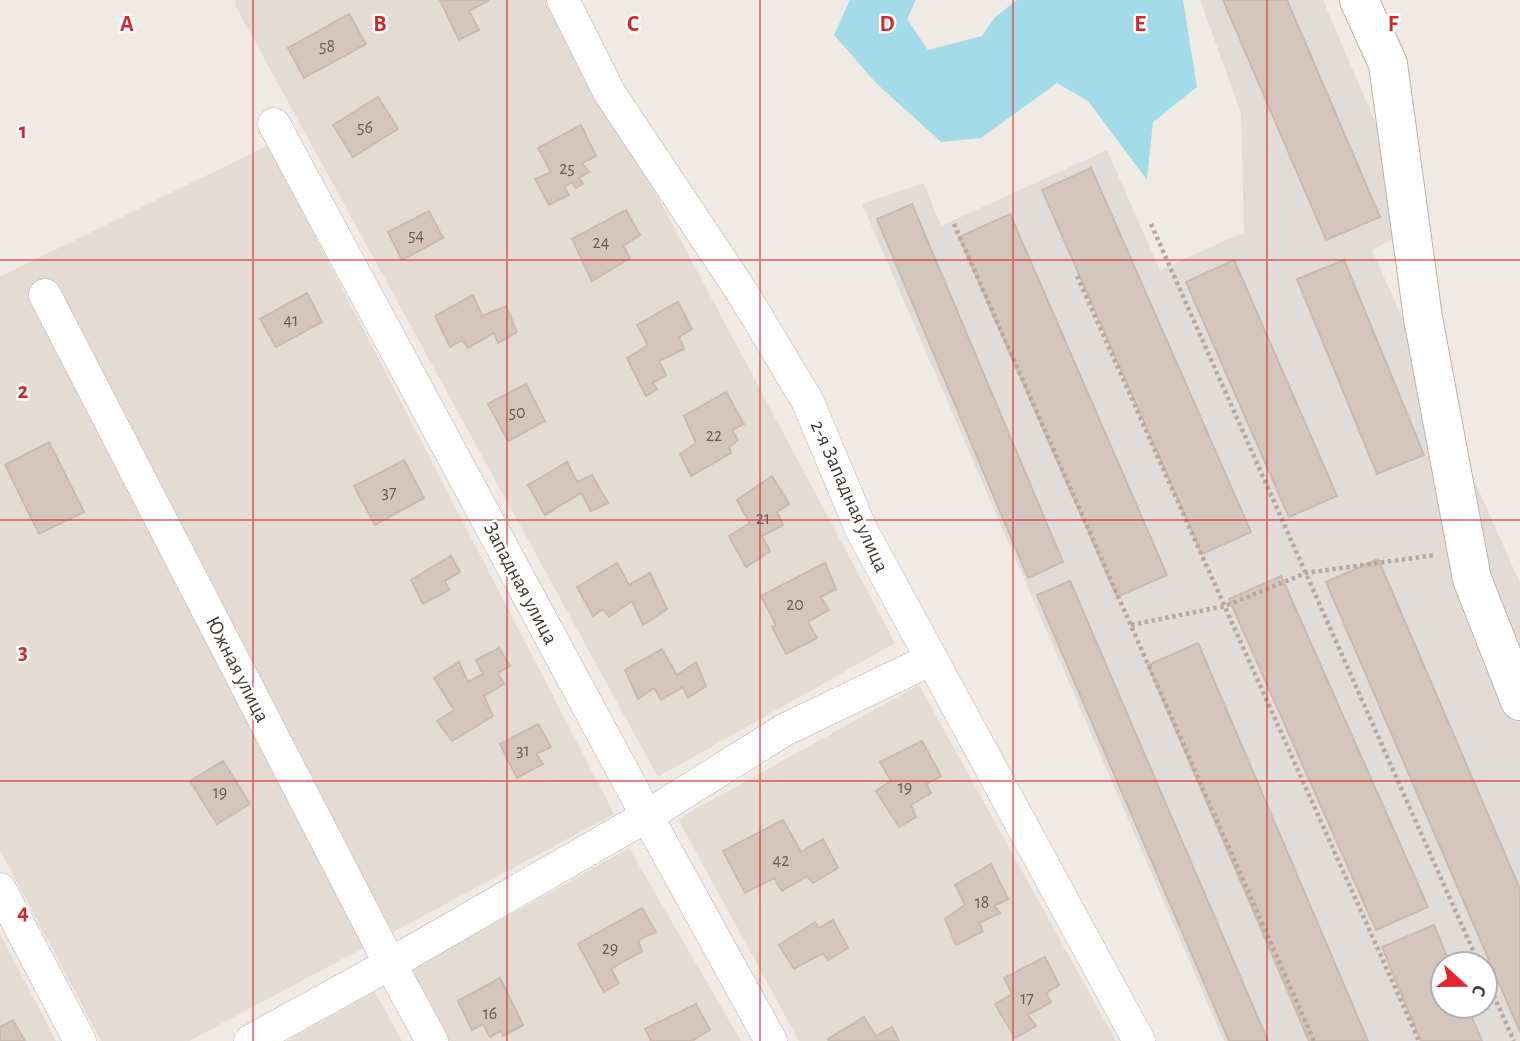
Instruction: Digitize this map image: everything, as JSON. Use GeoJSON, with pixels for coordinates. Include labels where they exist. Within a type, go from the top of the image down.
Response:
{"type":"FeatureCollection","features":[{"type":"Feature","properties":{"kind":"street","name":"2-я Западная улица"},"geometry":{"type":"LineString","coordinates":[[563,0],[609,92],[742,292],[808,402],[861,529],[1139,1041]]}},
{"type":"Feature","properties":{"kind":"street"},"geometry":{"type":"LineString","coordinates":[[1359,0],[1388,64],[1423,318],[1472,579],[1520,701]]}},
{"type":"Feature","properties":{"kind":"street","name":"Западная улица"},"geometry":{"type":"LineString","coordinates":[[274,124],[771,1041]]}},
{"type":"Feature","properties":{"kind":"street","name":"Южная улица"},"geometry":{"type":"LineString","coordinates":[[45,295],[432,1041]]}},
{"type":"Feature","properties":{"kind":"street"},"geometry":{"type":"LineString","coordinates":[[250,1041],[647,816],[784,730],[932,659]]}},
{"type":"Feature","properties":{"kind":"street"},"geometry":{"type":"LineString","coordinates":[[0,889],[80,1041]]}},
{"type":"Feature","properties":{"kind":"path"},"geometry":{"type":"LineString","coordinates":[[954,224],[1314,1041]]}},
{"type":"Feature","properties":{"kind":"path"},"geometry":{"type":"LineString","coordinates":[[1151,224],[1473,950]]}},
{"type":"Feature","properties":{"kind":"path"},"geometry":{"type":"LineString","coordinates":[[1077,276],[1419,1041]]}},
{"type":"Feature","properties":{"kind":"path"},"geometry":{"type":"LineString","coordinates":[[1131,625],[1225,606],[1306,573],[1467,550]]}},
{"type":"Feature","properties":{"kind":"path"},"geometry":{"type":"LineString","coordinates":[[1499,1007],[1514,1041]]}},
{"type":"Feature","properties":{"kind":"shaded area"},"geometry":{"type":"Polygon","coordinates":[[[236,0],[553,0],[895,643],[658,777],[235,5],[236,0]]]}},
{"type":"Feature","properties":{"kind":"shaded area"},"geometry":{"type":"Polygon","coordinates":[[[1200,0],[1323,0],[1419,225],[1372,250],[1520,583],[1520,1041],[1224,1041],[862,204],[924,183],[941,226],[1107,150],[1160,270],[1244,232],[1241,113],[1200,0]]]}},
{"type":"Feature","properties":{"kind":"shaded area"},"geometry":{"type":"Polygon","coordinates":[[[268,145],[614,814],[189,1041],[101,1041],[0,850],[0,277],[268,145]]]}},
{"type":"Feature","properties":{"kind":"shaded area"},"geometry":{"type":"Polygon","coordinates":[[[919,685],[1116,1041],[799,1041],[678,819],[919,685]]]}},
{"type":"Feature","properties":{"kind":"shaded area"},"geometry":{"type":"Polygon","coordinates":[[[629,848],[741,1041],[449,1041],[410,971],[629,848]]]}},
{"type":"Feature","properties":{"kind":"shaded area"},"geometry":{"type":"Polygon","coordinates":[[[0,934],[56,1041],[0,1041],[0,934]]]}},
{"type":"Feature","properties":{"kind":"shaded area"},"geometry":{"type":"Polygon","coordinates":[[[375,992],[402,1041],[286,1041],[375,992]]]}},
{"type":"Feature","properties":{"kind":"water"},"geometry":{"type":"Polygon","coordinates":[[[850,0],[916,0],[907,19],[928,50],[982,36],[995,17],[1017,0],[1183,0],[1197,87],[1153,122],[1147,180],[1088,101],[1057,83],[981,138],[941,142],[877,84],[834,35],[850,0]]]}},
{"type":"Feature","properties":{"kind":"building"},"geometry":{"type":"Polygon","coordinates":[[[440,0],[489,0],[469,11],[479,30],[459,40],[440,0]]]}},
{"type":"Feature","properties":{"kind":"building"},"geometry":{"type":"Polygon","coordinates":[[[1223,0],[1287,0],[1380,217],[1326,240],[1223,0]]]}},
{"type":"Feature","properties":{"kind":"building"},"geometry":{"type":"Polygon","coordinates":[[[349,14],[366,44],[304,78],[288,48],[349,14]]]}},
{"type":"Feature","properties":{"kind":"building"},"geometry":{"type":"Polygon","coordinates":[[[378,97],[398,129],[353,157],[333,125],[378,97]]]}},
{"type":"Feature","properties":{"kind":"building"},"geometry":{"type":"Polygon","coordinates":[[[581,125],[596,156],[582,163],[589,172],[579,178],[583,184],[576,188],[572,182],[564,187],[569,195],[549,205],[535,179],[551,172],[538,148],[581,125]]]}},
{"type":"Feature","properties":{"kind":"building"},"geometry":{"type":"Polygon","coordinates":[[[1091,168],[1251,532],[1202,554],[1042,190],[1091,168]]]}},
{"type":"Feature","properties":{"kind":"building"},"geometry":{"type":"Polygon","coordinates":[[[912,204],[1063,562],[1028,578],[877,219],[912,204]]]}},
{"type":"Feature","properties":{"kind":"building"},"geometry":{"type":"Polygon","coordinates":[[[626,210],[640,235],[623,246],[630,258],[592,281],[572,239],[626,210]]]}},
{"type":"Feature","properties":{"kind":"building"},"geometry":{"type":"Polygon","coordinates":[[[429,211],[443,238],[402,260],[388,232],[429,211]]]}},
{"type":"Feature","properties":{"kind":"building"},"geometry":{"type":"Polygon","coordinates":[[[1010,214],[1167,575],[1117,597],[959,237],[1010,214]]]}},
{"type":"Feature","properties":{"kind":"building"},"geometry":{"type":"Polygon","coordinates":[[[1234,260],[1337,496],[1289,517],[1186,282],[1234,260]]]}},
{"type":"Feature","properties":{"kind":"building"},"geometry":{"type":"Polygon","coordinates":[[[1344,260],[1424,455],[1377,474],[1297,279],[1344,260]]]}},
{"type":"Feature","properties":{"kind":"building"},"geometry":{"type":"Polygon","coordinates":[[[307,293],[322,322],[276,347],[260,319],[307,293]]]}},
{"type":"Feature","properties":{"kind":"building"},"geometry":{"type":"Polygon","coordinates":[[[473,295],[482,316],[506,306],[517,332],[498,343],[494,333],[468,348],[462,340],[450,347],[435,316],[473,295]]]}},
{"type":"Feature","properties":{"kind":"building"},"geometry":{"type":"Polygon","coordinates":[[[678,302],[692,329],[679,337],[684,349],[659,361],[666,375],[653,383],[657,389],[646,396],[627,358],[648,345],[637,325],[678,302]]]}},
{"type":"Feature","properties":{"kind":"building"},"geometry":{"type":"Polygon","coordinates":[[[526,384],[545,421],[508,441],[488,404],[526,384]]]}},
{"type":"Feature","properties":{"kind":"building"},"geometry":{"type":"Polygon","coordinates":[[[726,392],[744,424],[732,430],[738,440],[729,447],[731,453],[691,476],[680,454],[696,443],[684,416],[726,392]]]}},
{"type":"Feature","properties":{"kind":"building"},"geometry":{"type":"Polygon","coordinates":[[[49,442],[84,512],[39,534],[5,465],[49,442]]]}},
{"type":"Feature","properties":{"kind":"building"},"geometry":{"type":"Polygon","coordinates":[[[404,460],[424,498],[375,525],[354,486],[404,460]]]}},
{"type":"Feature","properties":{"kind":"building"},"geometry":{"type":"Polygon","coordinates":[[[567,462],[577,482],[592,475],[608,503],[591,511],[581,493],[545,515],[528,485],[567,462]]]}},
{"type":"Feature","properties":{"kind":"building"},"geometry":{"type":"Polygon","coordinates":[[[772,476],[789,504],[777,512],[783,525],[762,536],[770,551],[746,567],[729,536],[750,523],[737,500],[772,476]]]}},
{"type":"Feature","properties":{"kind":"building"},"geometry":{"type":"Polygon","coordinates":[[[451,556],[460,572],[445,581],[449,590],[423,604],[411,580],[451,556]]]}},
{"type":"Feature","properties":{"kind":"building"},"geometry":{"type":"Polygon","coordinates":[[[1378,559],[1520,889],[1520,1032],[1499,983],[1499,950],[1485,950],[1326,582],[1378,559]]]}},
{"type":"Feature","properties":{"kind":"building"},"geometry":{"type":"Polygon","coordinates":[[[617,563],[629,585],[650,573],[667,609],[643,625],[632,601],[609,617],[603,609],[593,616],[577,587],[617,563]]]}},
{"type":"Feature","properties":{"kind":"building"},"geometry":{"type":"Polygon","coordinates":[[[825,563],[836,589],[821,597],[829,610],[808,622],[817,638],[786,654],[772,627],[776,625],[761,596],[825,563]]]}},
{"type":"Feature","properties":{"kind":"building"},"geometry":{"type":"Polygon","coordinates":[[[1281,576],[1428,907],[1376,930],[1229,599],[1281,576]]]}},
{"type":"Feature","properties":{"kind":"building"},"geometry":{"type":"Polygon","coordinates":[[[1070,581],[1268,1041],[1229,1041],[1037,595],[1070,581]]]}},
{"type":"Feature","properties":{"kind":"building"},"geometry":{"type":"Polygon","coordinates":[[[1198,643],[1368,1041],[1309,1041],[1148,665],[1198,643]]]}},
{"type":"Feature","properties":{"kind":"building"},"geometry":{"type":"Polygon","coordinates":[[[499,648],[510,666],[498,673],[504,684],[484,696],[493,716],[452,741],[437,721],[454,710],[434,678],[459,662],[468,682],[483,674],[476,660],[499,648]]]}},
{"type":"Feature","properties":{"kind":"building"},"geometry":{"type":"Polygon","coordinates":[[[662,649],[677,675],[696,662],[706,686],[688,698],[683,687],[661,700],[654,688],[638,699],[625,670],[662,649]]]}},
{"type":"Feature","properties":{"kind":"building"},"geometry":{"type":"Polygon","coordinates":[[[538,724],[551,747],[536,754],[543,764],[517,778],[500,744],[538,724]]]}},
{"type":"Feature","properties":{"kind":"building"},"geometry":{"type":"Polygon","coordinates":[[[922,741],[941,776],[926,784],[931,793],[911,805],[916,817],[899,827],[876,791],[891,781],[880,762],[922,741]]]}},
{"type":"Feature","properties":{"kind":"building"},"geometry":{"type":"Polygon","coordinates":[[[223,761],[250,804],[217,824],[190,781],[223,761]]]}},
{"type":"Feature","properties":{"kind":"building"},"geometry":{"type":"Polygon","coordinates":[[[783,820],[801,852],[823,839],[838,868],[813,883],[807,876],[782,891],[774,878],[745,893],[723,851],[783,820]]]}},
{"type":"Feature","properties":{"kind":"building"},"geometry":{"type":"Polygon","coordinates":[[[991,864],[1008,899],[994,906],[1000,913],[979,923],[983,931],[956,945],[945,919],[965,905],[955,885],[991,864]]]}},
{"type":"Feature","properties":{"kind":"building"},"geometry":{"type":"Polygon","coordinates":[[[642,908],[656,932],[638,940],[642,951],[611,969],[619,983],[604,992],[578,944],[642,908]]]}},
{"type":"Feature","properties":{"kind":"building"},"geometry":{"type":"Polygon","coordinates":[[[833,920],[848,948],[828,960],[823,953],[794,969],[779,945],[815,922],[819,928],[833,920]]]}},
{"type":"Feature","properties":{"kind":"building"},"geometry":{"type":"Polygon","coordinates":[[[1434,925],[1444,950],[1429,950],[1429,1020],[1473,1020],[1482,1041],[1421,1041],[1382,947],[1434,925]]]}},
{"type":"Feature","properties":{"kind":"building"},"geometry":{"type":"Polygon","coordinates":[[[1045,957],[1059,985],[1046,993],[1051,1002],[1028,1015],[1036,1026],[1015,1038],[995,1004],[1012,994],[1004,978],[1045,957]]]}},
{"type":"Feature","properties":{"kind":"building"},"geometry":{"type":"Polygon","coordinates":[[[500,978],[523,1025],[503,1036],[501,1031],[490,1037],[483,1024],[472,1030],[458,1001],[500,978]]]}},
{"type":"Feature","properties":{"kind":"building"},"geometry":{"type":"Polygon","coordinates":[[[696,1004],[710,1030],[692,1041],[651,1041],[645,1029],[696,1004]]]}},
{"type":"Feature","properties":{"kind":"building"},"geometry":{"type":"Polygon","coordinates":[[[864,1017],[876,1036],[892,1027],[899,1041],[829,1041],[828,1039],[864,1017]]]}},
{"type":"Feature","properties":{"kind":"building"},"geometry":{"type":"Polygon","coordinates":[[[13,1020],[25,1041],[0,1041],[0,1027],[13,1020]]]}}]}
